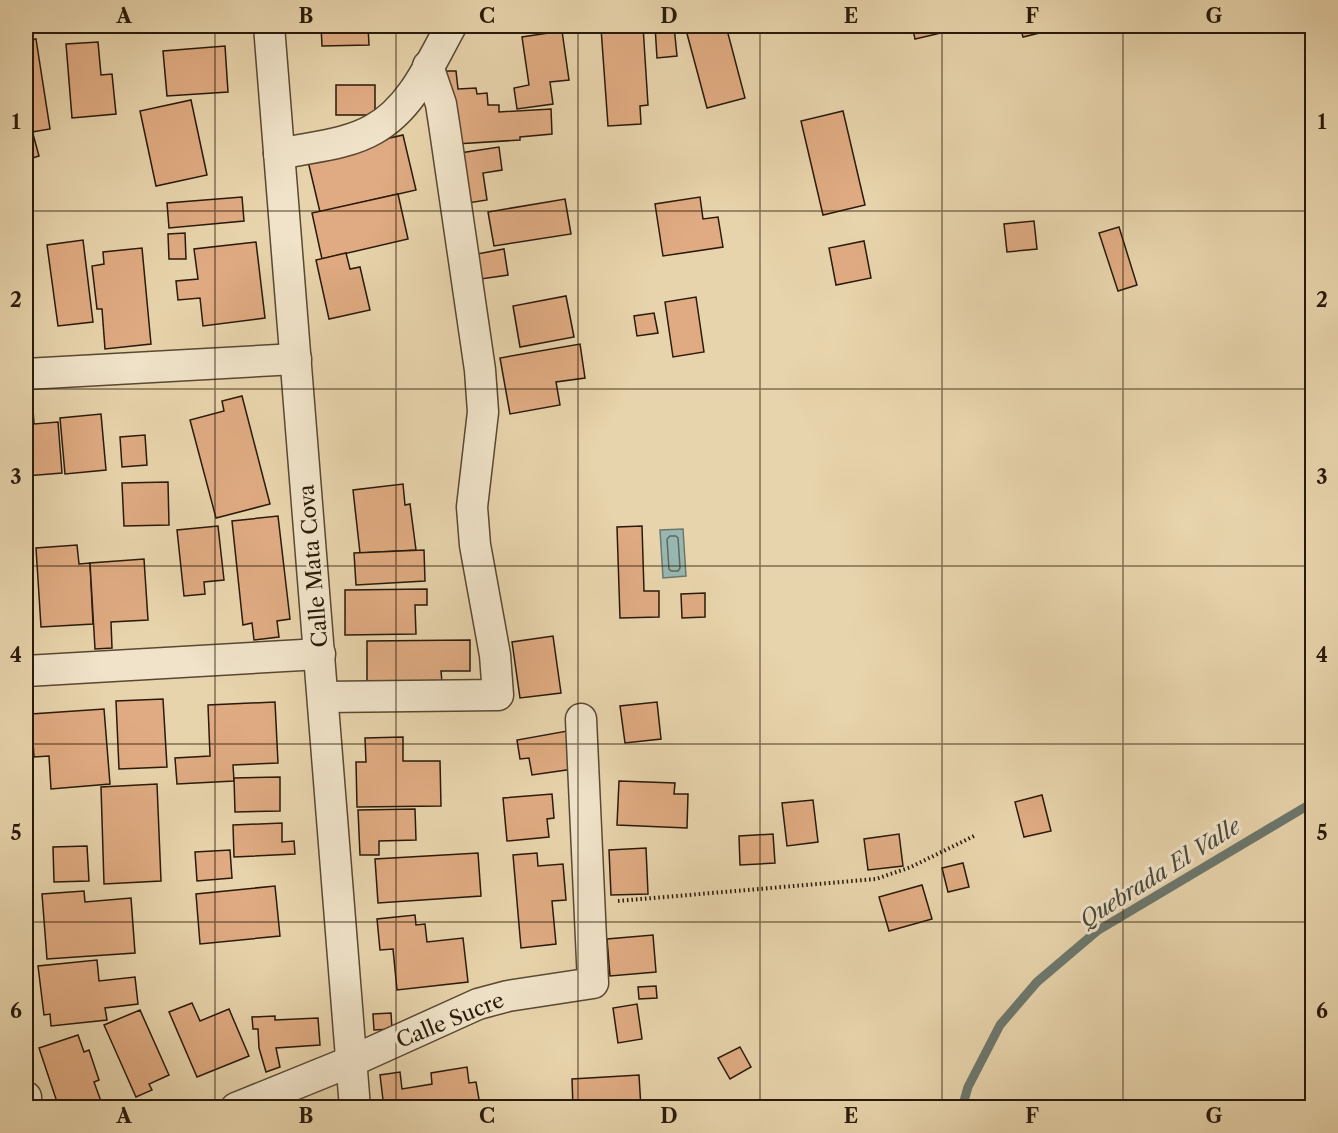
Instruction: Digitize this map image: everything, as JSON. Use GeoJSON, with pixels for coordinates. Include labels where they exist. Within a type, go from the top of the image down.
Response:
{"type":"FeatureCollection","features":[{"type":"Feature","properties":{"kind":"street","name":"Calle Mata Cova"},"geometry":{"type":"LineString","coordinates":[[269,26],[355,1107]]}},
{"type":"Feature","properties":{"kind":"street"},"geometry":{"type":"LineString","coordinates":[[279,154],[359,136],[374,129],[399,110],[412,93],[451,26]]}},
{"type":"Feature","properties":{"kind":"street"},"geometry":{"type":"LineString","coordinates":[[324,697],[498,695],[495,655],[474,545],[472,507],[483,412],[480,370],[446,130],[441,104],[428,66]]}},
{"type":"Feature","properties":{"kind":"street"},"geometry":{"type":"LineString","coordinates":[[26,374],[296,359]]}},
{"type":"Feature","properties":{"kind":"street"},"geometry":{"type":"LineString","coordinates":[[26,671],[320,654]]}},
{"type":"Feature","properties":{"kind":"street","name":"Calle Sucre"},"geometry":{"type":"LineString","coordinates":[[236,1107],[352,1060],[478,1004],[507,996],[593,983],[581,719]]}},
{"type":"Feature","properties":{"kind":"street"},"geometry":{"type":"LineString","coordinates":[[26,1097],[26,1107]]}},
{"type":"Feature","properties":{"kind":"path"},"geometry":{"type":"LineString","coordinates":[[589,904],[876,879],[911,867],[976,835]]}},
{"type":"Feature","properties":{"kind":"water"},"geometry":{"type":"Polygon","coordinates":[[[683,529],[686,576],[663,578],[660,530],[683,529]]]}},
{"type":"Feature","properties":{"kind":"building"},"geometry":{"type":"Polygon","coordinates":[[[321,26],[368,26],[369,45],[322,46],[321,26]]]}},
{"type":"Feature","properties":{"kind":"building"},"geometry":{"type":"Polygon","coordinates":[[[643,26],[648,105],[640,106],[641,124],[608,126],[601,28],[643,26]]]}},
{"type":"Feature","properties":{"kind":"building"},"geometry":{"type":"Polygon","coordinates":[[[655,26],[674,26],[677,56],[657,58],[655,26]]]}},
{"type":"Feature","properties":{"kind":"building"},"geometry":{"type":"Polygon","coordinates":[[[704,26],[726,26],[745,98],[707,108],[686,30],[704,26]]]}},
{"type":"Feature","properties":{"kind":"building"},"geometry":{"type":"Polygon","coordinates":[[[912,26],[939,26],[941,33],[915,39],[912,26]]]}},
{"type":"Feature","properties":{"kind":"building"},"geometry":{"type":"Polygon","coordinates":[[[1020,26],[1068,26],[1023,37],[1020,26]]]}},
{"type":"Feature","properties":{"kind":"building"},"geometry":{"type":"Polygon","coordinates":[[[562,31],[569,80],[550,82],[553,104],[517,109],[514,88],[529,85],[522,37],[562,31]]]}},
{"type":"Feature","properties":{"kind":"building"},"geometry":{"type":"Polygon","coordinates":[[[36,39],[50,129],[26,133],[26,41],[36,39]]]}},
{"type":"Feature","properties":{"kind":"building"},"geometry":{"type":"Polygon","coordinates":[[[98,42],[101,75],[112,74],[116,114],[72,118],[66,44],[98,42]]]}},
{"type":"Feature","properties":{"kind":"building"},"geometry":{"type":"Polygon","coordinates":[[[225,46],[228,92],[167,96],[163,51],[225,46]]]}},
{"type":"Feature","properties":{"kind":"building"},"geometry":{"type":"Polygon","coordinates":[[[444,71],[456,71],[458,89],[476,88],[477,94],[487,93],[488,105],[499,105],[499,112],[551,109],[552,134],[520,137],[520,140],[456,144],[444,71]]]}},
{"type":"Feature","properties":{"kind":"building"},"geometry":{"type":"Polygon","coordinates":[[[336,85],[375,85],[375,115],[336,115],[336,85]]]}},
{"type":"Feature","properties":{"kind":"building"},"geometry":{"type":"Polygon","coordinates":[[[191,100],[207,175],[156,186],[140,111],[191,100]]]}},
{"type":"Feature","properties":{"kind":"building"},"geometry":{"type":"Polygon","coordinates":[[[843,111],[865,205],[823,215],[801,121],[843,111]]]}},
{"type":"Feature","properties":{"kind":"building"},"geometry":{"type":"Polygon","coordinates":[[[33,134],[39,156],[26,160],[26,135],[33,134]]]}},
{"type":"Feature","properties":{"kind":"building"},"geometry":{"type":"Polygon","coordinates":[[[403,135],[416,190],[320,212],[307,157],[403,135]]]}},
{"type":"Feature","properties":{"kind":"building"},"geometry":{"type":"Polygon","coordinates":[[[499,147],[502,170],[483,173],[487,200],[468,203],[460,153],[499,147]]]}},
{"type":"Feature","properties":{"kind":"building"},"geometry":{"type":"Polygon","coordinates":[[[26,164],[33,192],[26,194],[26,164]]]}},
{"type":"Feature","properties":{"kind":"building"},"geometry":{"type":"Polygon","coordinates":[[[398,194],[408,239],[322,259],[312,213],[398,194]]]}},
{"type":"Feature","properties":{"kind":"building"},"geometry":{"type":"Polygon","coordinates":[[[242,197],[244,221],[169,228],[167,203],[242,197]]]}},
{"type":"Feature","properties":{"kind":"building"},"geometry":{"type":"Polygon","coordinates":[[[700,197],[703,219],[718,217],[723,247],[663,256],[655,204],[700,197]]]}},
{"type":"Feature","properties":{"kind":"building"},"geometry":{"type":"Polygon","coordinates":[[[565,199],[571,234],[494,246],[488,212],[565,199]]]}},
{"type":"Feature","properties":{"kind":"building"},"geometry":{"type":"Polygon","coordinates":[[[1034,221],[1037,249],[1007,252],[1004,224],[1034,221]]]}},
{"type":"Feature","properties":{"kind":"building"},"geometry":{"type":"Polygon","coordinates":[[[1119,227],[1137,285],[1118,291],[1099,233],[1119,227]]]}},
{"type":"Feature","properties":{"kind":"building"},"geometry":{"type":"Polygon","coordinates":[[[185,233],[186,259],[169,259],[168,234],[185,233]]]}},
{"type":"Feature","properties":{"kind":"building"},"geometry":{"type":"Polygon","coordinates":[[[83,240],[93,322],[58,326],[47,245],[83,240]]]}},
{"type":"Feature","properties":{"kind":"building"},"geometry":{"type":"Polygon","coordinates":[[[864,241],[871,278],[836,285],[829,248],[864,241]]]}},
{"type":"Feature","properties":{"kind":"building"},"geometry":{"type":"Polygon","coordinates":[[[256,242],[265,318],[203,326],[200,298],[178,300],[176,281],[198,279],[194,249],[256,242]]]}},
{"type":"Feature","properties":{"kind":"building"},"geometry":{"type":"Polygon","coordinates":[[[142,248],[151,344],[105,349],[102,309],[97,309],[92,266],[104,264],[103,252],[142,248]]]}},
{"type":"Feature","properties":{"kind":"building"},"geometry":{"type":"Polygon","coordinates":[[[504,249],[508,275],[481,279],[477,254],[504,249]]]}},
{"type":"Feature","properties":{"kind":"building"},"geometry":{"type":"Polygon","coordinates":[[[346,253],[350,269],[360,267],[370,310],[329,319],[316,260],[346,253]]]}},
{"type":"Feature","properties":{"kind":"building"},"geometry":{"type":"Polygon","coordinates":[[[566,296],[574,337],[520,347],[513,306],[566,296]]]}},
{"type":"Feature","properties":{"kind":"building"},"geometry":{"type":"Polygon","coordinates":[[[696,297],[704,352],[673,357],[665,302],[696,297]]]}},
{"type":"Feature","properties":{"kind":"building"},"geometry":{"type":"Polygon","coordinates":[[[654,313],[658,333],[637,336],[634,316],[654,313]]]}},
{"type":"Feature","properties":{"kind":"building"},"geometry":{"type":"Polygon","coordinates":[[[580,344],[585,378],[556,382],[560,405],[510,414],[500,358],[580,344]]]}},
{"type":"Feature","properties":{"kind":"building"},"geometry":{"type":"Polygon","coordinates":[[[242,396],[270,504],[216,518],[190,420],[224,411],[222,401],[242,396]]]}},
{"type":"Feature","properties":{"kind":"building"},"geometry":{"type":"Polygon","coordinates":[[[26,410],[33,410],[34,424],[58,422],[62,473],[26,476],[26,410]]]}},
{"type":"Feature","properties":{"kind":"building"},"geometry":{"type":"Polygon","coordinates":[[[101,414],[106,470],[65,474],[60,418],[101,414]]]}},
{"type":"Feature","properties":{"kind":"building"},"geometry":{"type":"Polygon","coordinates":[[[145,435],[147,465],[122,467],[120,437],[145,435]]]}},
{"type":"Feature","properties":{"kind":"building"},"geometry":{"type":"Polygon","coordinates":[[[168,482],[169,525],[124,526],[122,483],[168,482]]]}},
{"type":"Feature","properties":{"kind":"building"},"geometry":{"type":"Polygon","coordinates":[[[403,484],[405,505],[410,504],[416,550],[360,553],[353,490],[403,484]]]}},
{"type":"Feature","properties":{"kind":"building"},"geometry":{"type":"Polygon","coordinates":[[[278,516],[290,619],[277,621],[279,637],[254,640],[252,623],[243,625],[232,521],[278,516]]]}},
{"type":"Feature","properties":{"kind":"building"},"geometry":{"type":"Polygon","coordinates":[[[218,526],[224,580],[204,582],[205,594],[184,596],[177,530],[218,526]]]}},
{"type":"Feature","properties":{"kind":"building"},"geometry":{"type":"Polygon","coordinates":[[[642,526],[644,591],[659,591],[659,617],[620,618],[617,527],[642,526]]]}},
{"type":"Feature","properties":{"kind":"building"},"geometry":{"type":"Polygon","coordinates":[[[77,545],[79,564],[90,563],[93,624],[41,627],[36,548],[77,545]]]}},
{"type":"Feature","properties":{"kind":"building"},"geometry":{"type":"Polygon","coordinates":[[[424,550],[425,581],[356,585],[354,553],[424,550]]]}},
{"type":"Feature","properties":{"kind":"building"},"geometry":{"type":"Polygon","coordinates":[[[144,559],[148,620],[111,622],[112,648],[95,649],[90,563],[144,559]]]}},
{"type":"Feature","properties":{"kind":"building"},"geometry":{"type":"Polygon","coordinates":[[[427,589],[427,605],[415,605],[416,634],[345,635],[345,590],[427,589]]]}},
{"type":"Feature","properties":{"kind":"building"},"geometry":{"type":"Polygon","coordinates":[[[705,593],[705,617],[682,618],[681,594],[705,593]]]}},
{"type":"Feature","properties":{"kind":"building"},"geometry":{"type":"Polygon","coordinates":[[[553,636],[561,693],[520,698],[512,642],[553,636]]]}},
{"type":"Feature","properties":{"kind":"building"},"geometry":{"type":"Polygon","coordinates":[[[470,640],[470,671],[441,671],[442,682],[367,682],[367,641],[470,640]]]}},
{"type":"Feature","properties":{"kind":"building"},"geometry":{"type":"Polygon","coordinates":[[[163,699],[167,767],[119,769],[116,701],[163,699]]]}},
{"type":"Feature","properties":{"kind":"building"},"geometry":{"type":"Polygon","coordinates":[[[275,702],[278,763],[233,765],[234,781],[177,784],[175,758],[210,756],[208,705],[275,702]]]}},
{"type":"Feature","properties":{"kind":"building"},"geometry":{"type":"Polygon","coordinates":[[[657,702],[661,739],[625,743],[620,706],[657,702]]]}},
{"type":"Feature","properties":{"kind":"building"},"geometry":{"type":"Polygon","coordinates":[[[104,709],[110,784],[51,789],[49,756],[34,757],[31,714],[104,709]]]}},
{"type":"Feature","properties":{"kind":"building"},"geometry":{"type":"Polygon","coordinates":[[[567,731],[573,769],[532,775],[529,758],[520,759],[517,740],[567,731]]]}},
{"type":"Feature","properties":{"kind":"building"},"geometry":{"type":"Polygon","coordinates":[[[403,737],[403,761],[440,761],[441,806],[357,807],[356,762],[366,762],[365,738],[403,737]]]}},
{"type":"Feature","properties":{"kind":"building"},"geometry":{"type":"Polygon","coordinates":[[[280,777],[280,811],[235,812],[234,778],[280,777]]]}},
{"type":"Feature","properties":{"kind":"building"},"geometry":{"type":"Polygon","coordinates":[[[619,781],[675,783],[674,794],[688,794],[687,828],[617,825],[619,781]]]}},
{"type":"Feature","properties":{"kind":"building"},"geometry":{"type":"Polygon","coordinates":[[[157,784],[161,881],[104,884],[101,787],[157,784]]]}},
{"type":"Feature","properties":{"kind":"building"},"geometry":{"type":"Polygon","coordinates":[[[552,794],[554,818],[547,819],[549,837],[507,841],[503,798],[552,794]]]}},
{"type":"Feature","properties":{"kind":"building"},"geometry":{"type":"Polygon","coordinates":[[[1042,795],[1051,831],[1024,837],[1015,802],[1042,795]]]}},
{"type":"Feature","properties":{"kind":"building"},"geometry":{"type":"Polygon","coordinates":[[[813,800],[818,842],[787,846],[782,803],[813,800]]]}},
{"type":"Feature","properties":{"kind":"building"},"geometry":{"type":"Polygon","coordinates":[[[415,809],[416,840],[379,841],[379,855],[360,855],[358,810],[415,809]]]}},
{"type":"Feature","properties":{"kind":"building"},"geometry":{"type":"Polygon","coordinates":[[[282,823],[282,842],[294,841],[295,854],[234,857],[233,825],[282,823]]]}},
{"type":"Feature","properties":{"kind":"building"},"geometry":{"type":"Polygon","coordinates":[[[773,834],[775,863],[740,865],[739,836],[773,834]]]}},
{"type":"Feature","properties":{"kind":"building"},"geometry":{"type":"Polygon","coordinates":[[[899,834],[903,866],[868,870],[864,839],[899,834]]]}},
{"type":"Feature","properties":{"kind":"building"},"geometry":{"type":"Polygon","coordinates":[[[87,846],[89,881],[54,882],[53,847],[87,846]]]}},
{"type":"Feature","properties":{"kind":"building"},"geometry":{"type":"Polygon","coordinates":[[[646,848],[648,894],[611,895],[609,850],[646,848]]]}},
{"type":"Feature","properties":{"kind":"building"},"geometry":{"type":"Polygon","coordinates":[[[230,850],[232,878],[197,881],[195,852],[230,850]]]}},
{"type":"Feature","properties":{"kind":"building"},"geometry":{"type":"Polygon","coordinates":[[[478,853],[481,896],[378,903],[375,859],[478,853]]]}},
{"type":"Feature","properties":{"kind":"building"},"geometry":{"type":"Polygon","coordinates":[[[537,853],[538,866],[563,864],[566,900],[552,901],[556,944],[521,948],[513,855],[537,853]]]}},
{"type":"Feature","properties":{"kind":"building"},"geometry":{"type":"Polygon","coordinates":[[[963,863],[969,887],[948,892],[942,868],[963,863]]]}},
{"type":"Feature","properties":{"kind":"building"},"geometry":{"type":"Polygon","coordinates":[[[922,885],[932,919],[889,931],[879,897],[922,885]]]}},
{"type":"Feature","properties":{"kind":"building"},"geometry":{"type":"Polygon","coordinates":[[[275,886],[280,936],[200,944],[196,894],[275,886]]]}},
{"type":"Feature","properties":{"kind":"building"},"geometry":{"type":"Polygon","coordinates":[[[84,891],[85,902],[131,898],[135,953],[47,959],[42,894],[84,891]]]}},
{"type":"Feature","properties":{"kind":"building"},"geometry":{"type":"Polygon","coordinates":[[[415,915],[416,925],[425,924],[427,942],[463,938],[468,982],[397,990],[393,949],[380,950],[377,919],[415,915]]]}},
{"type":"Feature","properties":{"kind":"building"},"geometry":{"type":"Polygon","coordinates":[[[653,935],[656,972],[610,976],[607,939],[653,935]]]}},
{"type":"Feature","properties":{"kind":"building"},"geometry":{"type":"Polygon","coordinates":[[[97,960],[99,981],[135,977],[138,1004],[105,1008],[107,1020],[51,1026],[50,1014],[44,1015],[38,966],[97,960]]]}},
{"type":"Feature","properties":{"kind":"building"},"geometry":{"type":"Polygon","coordinates":[[[656,986],[657,998],[639,999],[638,987],[656,986]]]}},
{"type":"Feature","properties":{"kind":"building"},"geometry":{"type":"Polygon","coordinates":[[[192,1003],[200,1021],[229,1009],[249,1056],[197,1077],[169,1012],[192,1003]]]}},
{"type":"Feature","properties":{"kind":"building"},"geometry":{"type":"Polygon","coordinates":[[[637,1004],[642,1039],[618,1043],[613,1008],[637,1004]]]}},
{"type":"Feature","properties":{"kind":"building"},"geometry":{"type":"Polygon","coordinates":[[[140,1010],[169,1075],[149,1084],[152,1090],[136,1097],[104,1025],[140,1010]]]}},
{"type":"Feature","properties":{"kind":"building"},"geometry":{"type":"Polygon","coordinates":[[[391,1013],[392,1029],[374,1030],[373,1014],[391,1013]]]}},
{"type":"Feature","properties":{"kind":"building"},"geometry":{"type":"Polygon","coordinates":[[[275,1016],[275,1020],[318,1018],[320,1045],[276,1048],[280,1067],[266,1072],[259,1048],[258,1029],[253,1029],[252,1017],[275,1016]]]}},
{"type":"Feature","properties":{"kind":"building"},"geometry":{"type":"Polygon","coordinates":[[[78,1035],[84,1052],[89,1050],[99,1080],[94,1082],[102,1104],[93,1108],[59,1108],[39,1048],[78,1035]]]}},
{"type":"Feature","properties":{"kind":"building"},"geometry":{"type":"Polygon","coordinates":[[[740,1047],[751,1067],[730,1079],[718,1058],[740,1047]]]}},
{"type":"Feature","properties":{"kind":"building"},"geometry":{"type":"Polygon","coordinates":[[[467,1067],[469,1083],[476,1082],[480,1105],[466,1108],[384,1108],[380,1075],[400,1072],[402,1089],[432,1084],[431,1073],[467,1067]]]}},
{"type":"Feature","properties":{"kind":"building"},"geometry":{"type":"Polygon","coordinates":[[[639,1075],[641,1108],[573,1108],[572,1079],[639,1075]]]}},
{"type":"Feature","properties":{"kind":"waterway","name":"Quebrada El Valle"},"geometry":{"type":"LineString","coordinates":[[962,1108],[968,1087],[1000,1025],[1037,982],[1097,931],[1312,803]]}}]}
